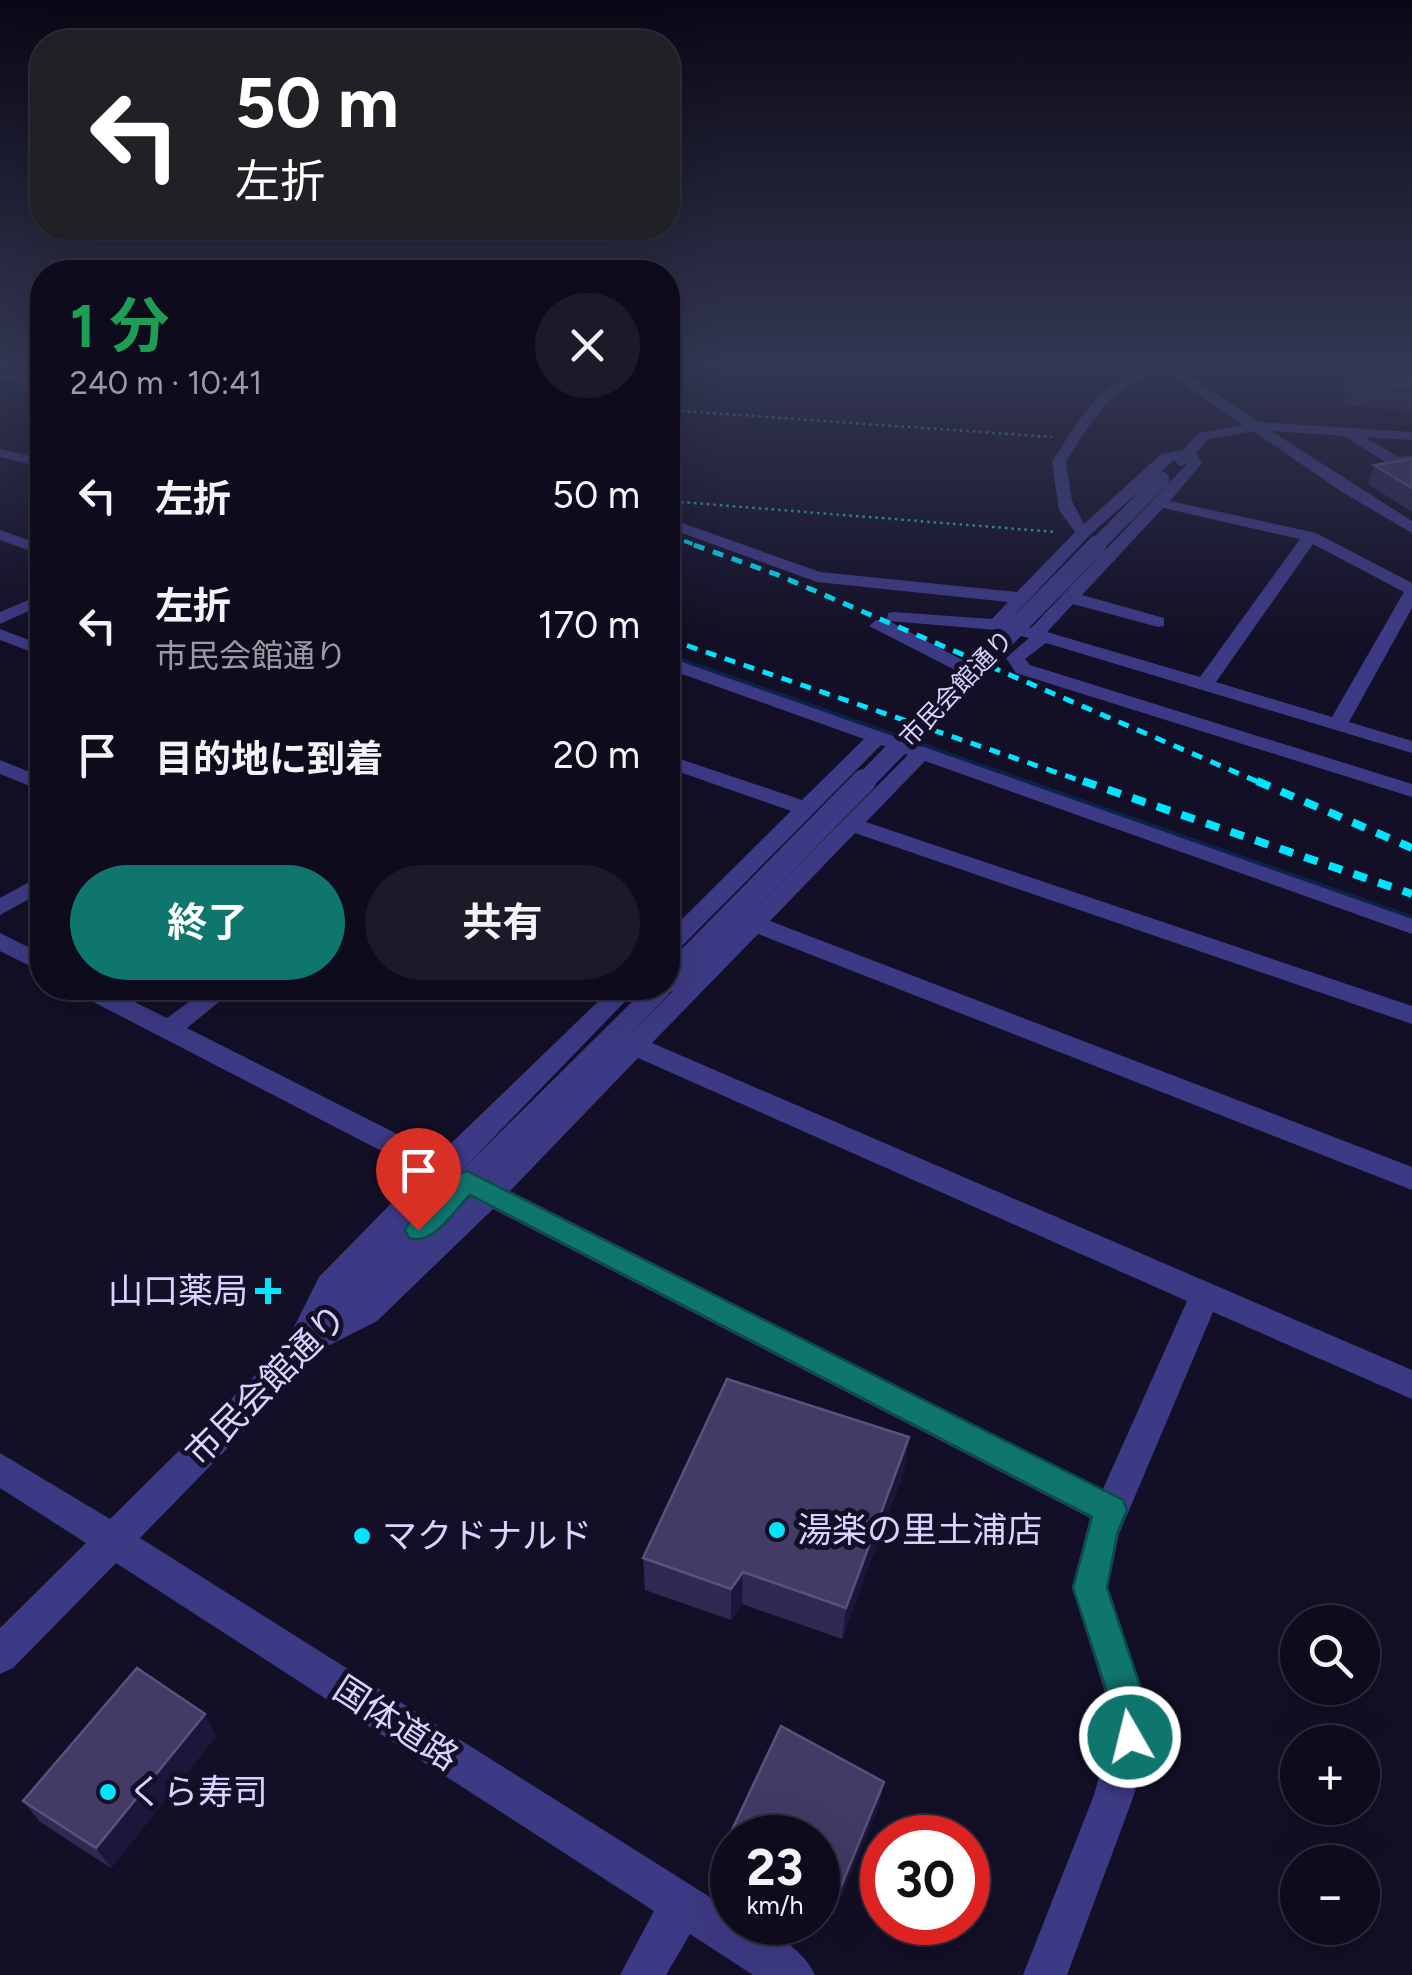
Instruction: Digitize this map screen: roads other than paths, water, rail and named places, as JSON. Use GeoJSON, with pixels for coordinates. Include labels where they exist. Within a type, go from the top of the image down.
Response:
{"type":"FeatureCollection","features":[{"type":"Feature","properties":{"kind":"street"},"geometry":{"type":"LineString","coordinates":[[1066,453],[1060,462],[1064,500],[1075,527],[1083,533]]}},
{"type":"Feature","properties":{"kind":"street"},"geometry":{"type":"LineString","coordinates":[[996,624],[1083,533],[1166,456],[1187,453]]}},
{"type":"Feature","properties":{"kind":"street"},"geometry":{"type":"LineString","coordinates":[[1188,453],[1195,463],[1016,658],[1023,669],[1412,791]]}},
{"type":"Feature","properties":{"kind":"street","name":"市民会館通り"},"geometry":{"type":"LineString","coordinates":[[680,968],[1188,453]]}},
{"type":"Feature","properties":{"kind":"street"},"geometry":{"type":"LineString","coordinates":[[1296,453],[1347,490],[1412,528]]}},
{"type":"Feature","properties":{"kind":"street"},"geometry":{"type":"LineString","coordinates":[[1380,453],[1395,462],[1412,460]]}},
{"type":"Feature","properties":{"kind":"street"},"geometry":{"type":"LineString","coordinates":[[0,454],[30,460]]}},
{"type":"Feature","properties":{"kind":"street"},"geometry":{"type":"LineString","coordinates":[[1160,503],[1310,536],[1412,592],[1337,725]]}},
{"type":"Feature","properties":{"kind":"street"},"geometry":{"type":"LineString","coordinates":[[680,527],[817,577],[1022,598]]}},
{"type":"Feature","properties":{"kind":"street"},"geometry":{"type":"LineString","coordinates":[[0,536],[30,546]]}},
{"type":"Feature","properties":{"kind":"street"},"geometry":{"type":"LineString","coordinates":[[1204,684],[1310,536]]}},
{"type":"Feature","properties":{"kind":"street"},"geometry":{"type":"LineString","coordinates":[[1069,598],[1158,622]]}},
{"type":"Feature","properties":{"kind":"street"},"geometry":{"type":"LineString","coordinates":[[0,620],[30,605]]}},
{"type":"Feature","properties":{"kind":"street"},"geometry":{"type":"LineString","coordinates":[[959,666],[878,626],[888,621],[996,624],[1412,748]]}},
{"type":"Feature","properties":{"kind":"street"},"geometry":{"type":"LineString","coordinates":[[0,634],[30,646]]}},
{"type":"Feature","properties":{"kind":"street"},"geometry":{"type":"LineString","coordinates":[[680,667],[1412,926]]}},
{"type":"Feature","properties":{"kind":"street"},"geometry":{"type":"LineString","coordinates":[[680,934],[877,738]]}},
{"type":"Feature","properties":{"kind":"street"},"geometry":{"type":"LineString","coordinates":[[680,997],[920,754]]}},
{"type":"Feature","properties":{"kind":"street"},"geometry":{"type":"LineString","coordinates":[[680,765],[806,810]]}},
{"type":"Feature","properties":{"kind":"street"},"geometry":{"type":"LineString","coordinates":[[0,766],[30,780]]}},
{"type":"Feature","properties":{"kind":"street"},"geometry":{"type":"LineString","coordinates":[[851,824],[1412,1015]]}},
{"type":"Feature","properties":{"kind":"street"},"geometry":{"type":"LineString","coordinates":[[0,908],[30,889]]}},
{"type":"Feature","properties":{"kind":"street"},"geometry":{"type":"LineString","coordinates":[[753,923],[1412,1179]]}},
{"type":"Feature","properties":{"kind":"street"},"geometry":{"type":"LineString","coordinates":[[0,942],[30,958]]}},
{"type":"Feature","properties":{"kind":"street"},"geometry":{"type":"LineString","coordinates":[[110,1000],[1111,1510]]}},
{"type":"Feature","properties":{"kind":"street"},"geometry":{"type":"LineString","coordinates":[[168,1030],[208,1000]]}},
{"type":"Feature","properties":{"kind":"street"},"geometry":{"type":"LineString","coordinates":[[466,1181],[616,1000]]}},
{"type":"Feature","properties":{"kind":"street","name":"市民会館通り"},"geometry":{"type":"LineString","coordinates":[[0,1655],[648,1000]]}},
{"type":"Feature","properties":{"kind":"street"},"geometry":{"type":"LineString","coordinates":[[466,1181],[633,1044],[677,1000]]}},
{"type":"Feature","properties":{"kind":"street"},"geometry":{"type":"LineString","coordinates":[[633,1044],[1412,1386]]}},
{"type":"Feature","properties":{"kind":"street"},"geometry":{"type":"LineString","coordinates":[[1045,1975],[1114,1795],[1130,1737],[1123,1689],[1090,1588],[1101,1534],[1206,1295]]}},
{"type":"Feature","properties":{"kind":"street","name":"国体道路"},"geometry":{"type":"LineString","coordinates":[[0,1468],[793,1975]]}},
{"type":"Feature","properties":{"kind":"street"},"geometry":{"type":"LineString","coordinates":[[642,1975],[682,1906]]}},
{"type":"Feature","properties":{"kind":"water"},"geometry":{"type":"Polygon","coordinates":[[[680,657],[1412,915],[1412,923],[680,664],[680,657]]]}},
{"type":"Feature","properties":{"kind":"railway"},"geometry":{"type":"LineString","coordinates":[[680,539],[701,547]]}},
{"type":"Feature","properties":{"kind":"railway"},"geometry":{"type":"LineString","coordinates":[[694,545],[778,575],[1263,784]]}},
{"type":"Feature","properties":{"kind":"railway"},"geometry":{"type":"LineString","coordinates":[[680,643],[1090,784]]}},
{"type":"Feature","properties":{"kind":"railway"},"geometry":{"type":"LineString","coordinates":[[1083,781],[1412,894]]}},
{"type":"Feature","properties":{"kind":"railway"},"geometry":{"type":"LineString","coordinates":[[1257,781],[1412,848]]}},
{"type":"Feature","properties":{"kind":"place","name":"山口薬局"},"geometry":{"type":"Point","coordinates":[268,1291]}},
{"type":"Feature","properties":{"kind":"place","name":"湯楽の里土浦店"},"geometry":{"type":"Point","coordinates":[777,1530]}},
{"type":"Feature","properties":{"kind":"place","name":"マクドナルド"},"geometry":{"type":"Point","coordinates":[362,1536]}},
{"type":"Feature","properties":{"kind":"place","name":"くら寿司"},"geometry":{"type":"Point","coordinates":[108,1792]}}]}
